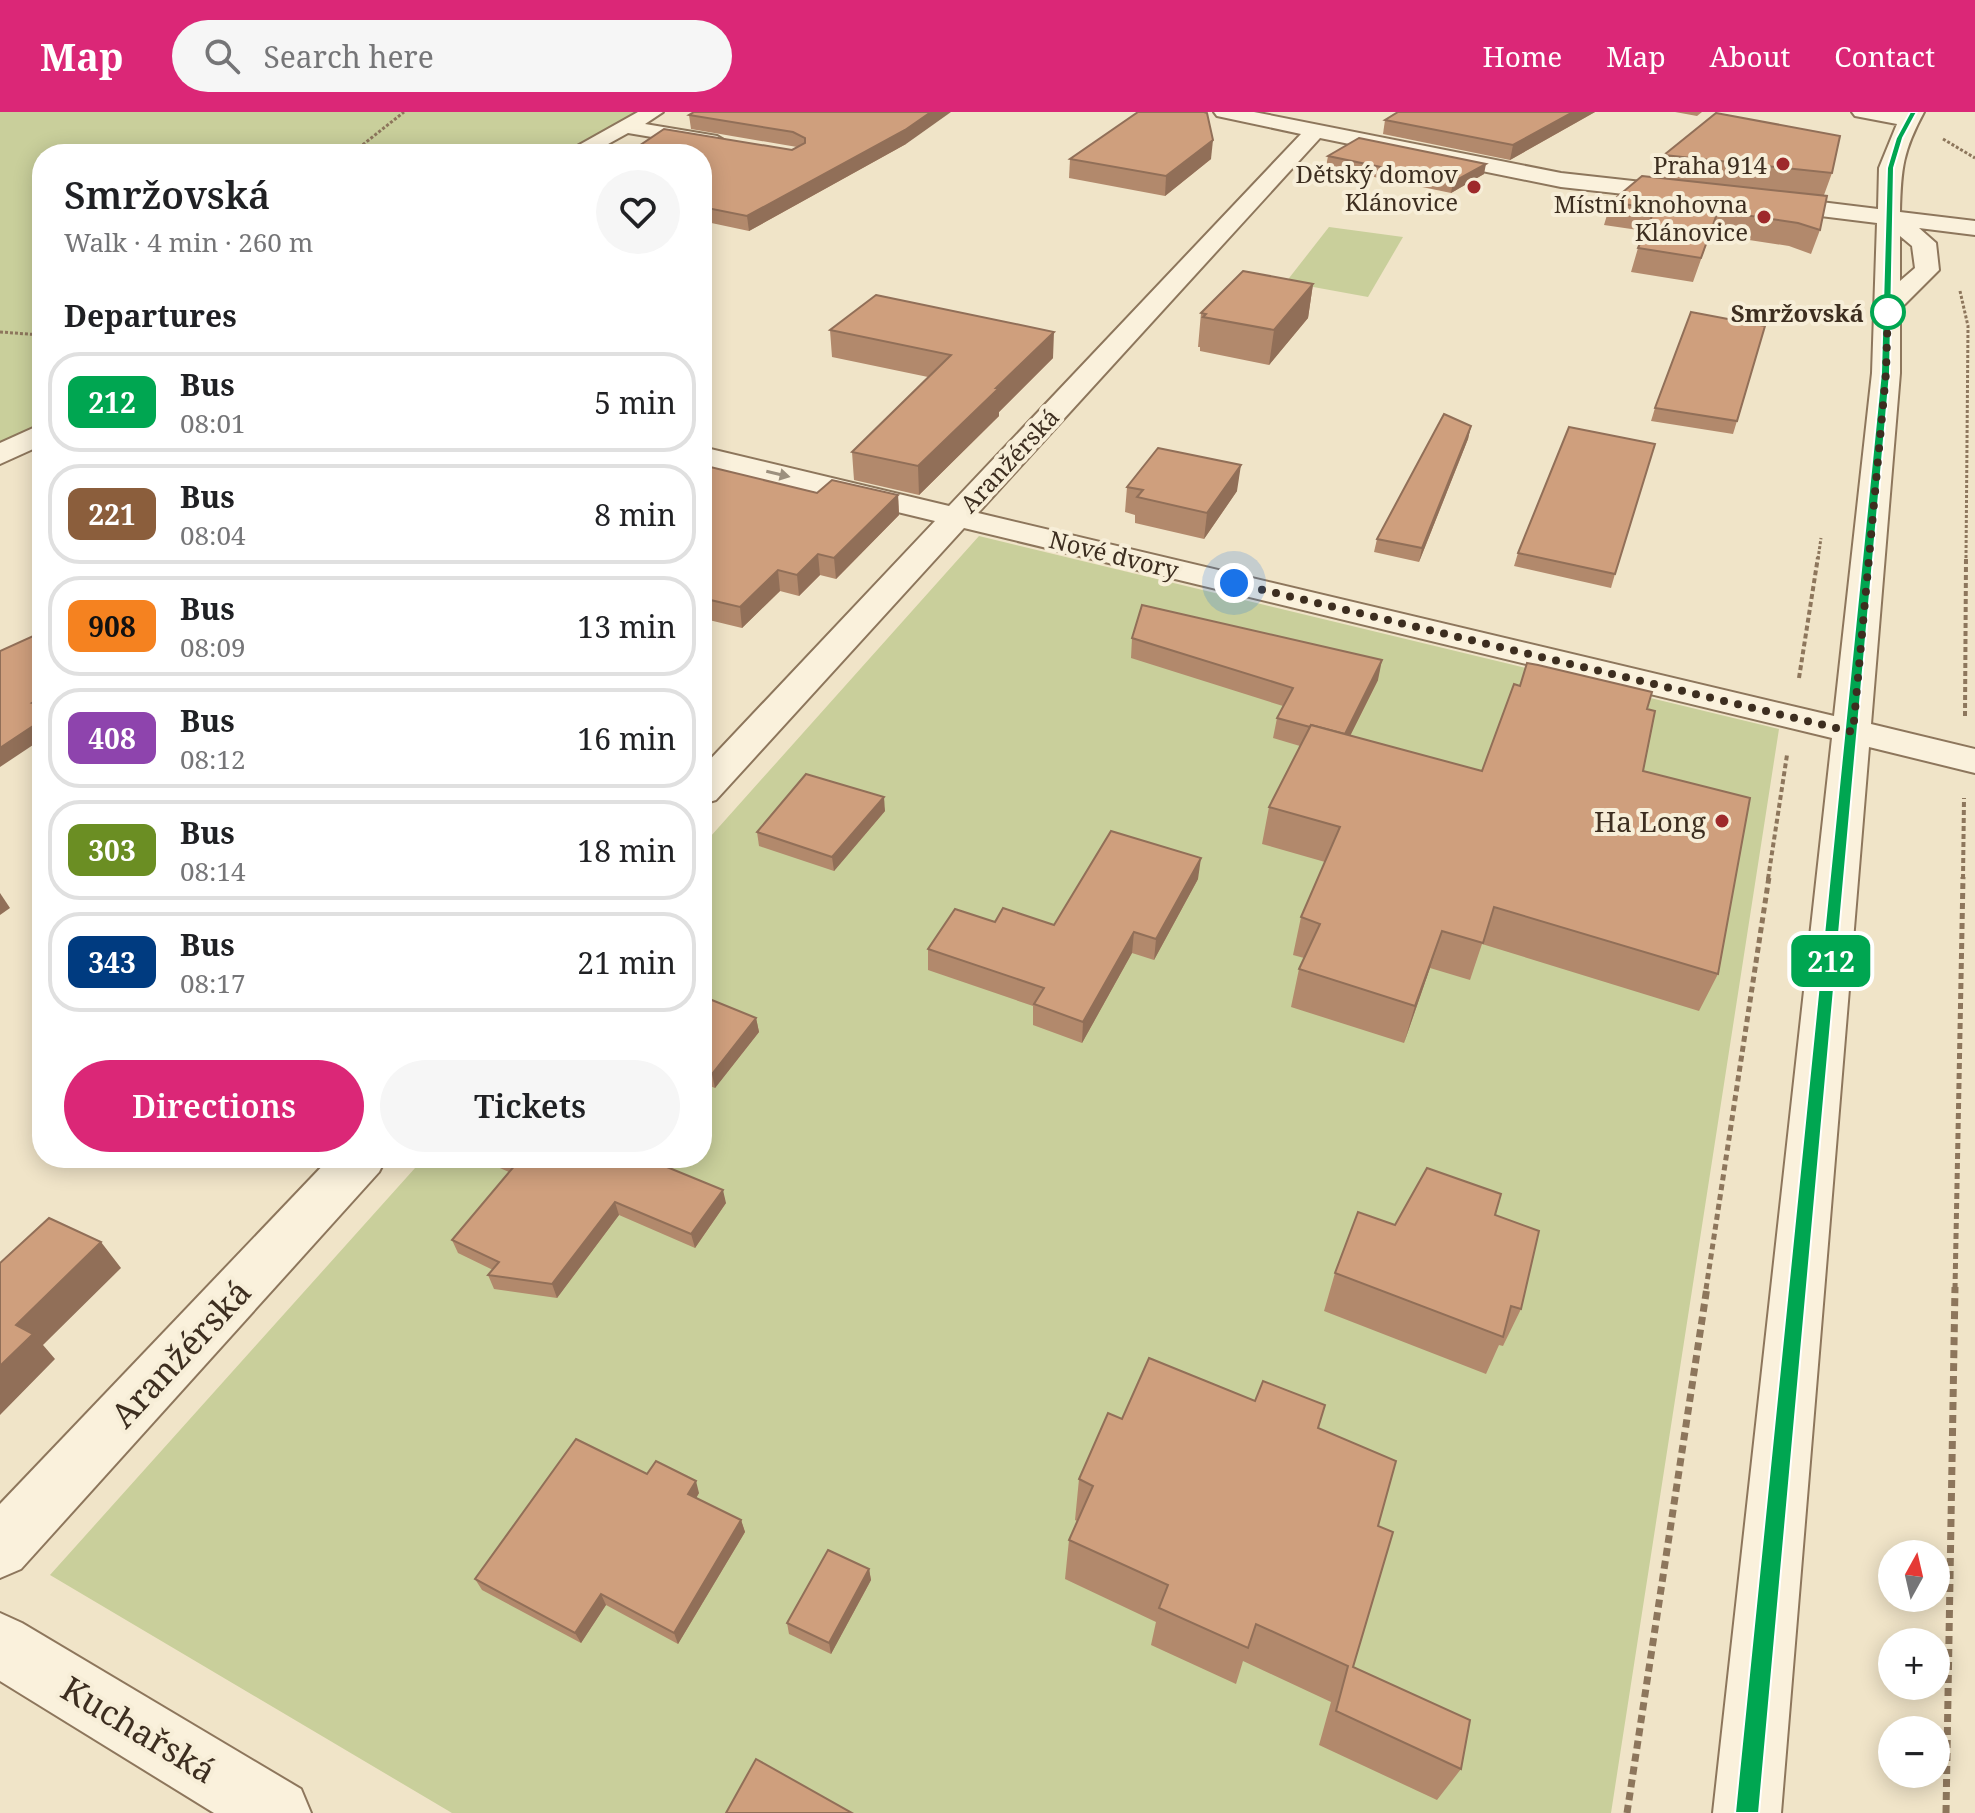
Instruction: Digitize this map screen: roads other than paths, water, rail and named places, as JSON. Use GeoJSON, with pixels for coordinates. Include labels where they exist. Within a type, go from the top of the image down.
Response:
{"type":"FeatureCollection","features":[{"type":"Feature","properties":{"kind":"street"},"geometry":{"type":"LineString","coordinates":[[593,144],[654,112]]}},
{"type":"Feature","properties":{"kind":"street"},"geometry":{"type":"LineString","coordinates":[[1224,112],[1561,180],[1715,197]]}},
{"type":"Feature","properties":{"kind":"street"},"geometry":{"type":"LineString","coordinates":[[1747,1813],[1886,373],[1890,168],[1911,116],[1862,112]]}},
{"type":"Feature","properties":{"kind":"street"},"geometry":{"type":"LineString","coordinates":[[626,127],[733,145]]}},
{"type":"Feature","properties":{"kind":"street","name":"Aranžérská"},"geometry":{"type":"LineString","coordinates":[[712,780],[1316,130]]}},
{"type":"Feature","properties":{"kind":"street"},"geometry":{"type":"LineString","coordinates":[[1746,200],[1975,228]]}},
{"type":"Feature","properties":{"kind":"street"},"geometry":{"type":"LineString","coordinates":[[1888,306],[1927,270],[1924,243],[1890,217]]}},
{"type":"Feature","properties":{"kind":"street"},"geometry":{"type":"LineString","coordinates":[[0,455],[32,438]]}},
{"type":"Feature","properties":{"kind":"street","name":"Nové dvory"},"geometry":{"type":"LineString","coordinates":[[712,458],[1970,760]]}},
{"type":"Feature","properties":{"kind":"street","name":"Aranžérská"},"geometry":{"type":"LineString","coordinates":[[0,1548],[352,1168]]}},
{"type":"Feature","properties":{"kind":"street","name":"Kuchařská"},"geometry":{"type":"LineString","coordinates":[[0,1645],[277,1813]]}},
{"type":"Feature","properties":{"kind":"place","name":"Praha 914"},"geometry":{"type":"Point","coordinates":[1783,164]}},
{"type":"Feature","properties":{"kind":"place","name":"Dětský domov Klánovice"},"geometry":{"type":"Point","coordinates":[1474,187]}},
{"type":"Feature","properties":{"kind":"place","name":"Místní knohovna Klánovice"},"geometry":{"type":"Point","coordinates":[1764,217]}},
{"type":"Feature","properties":{"kind":"place","name":"Smržovská"},"geometry":{"type":"Point","coordinates":[1888,312]}},
{"type":"Feature","properties":{"kind":"place","name":"Ha Long"},"geometry":{"type":"Point","coordinates":[1722,821]}}]}
